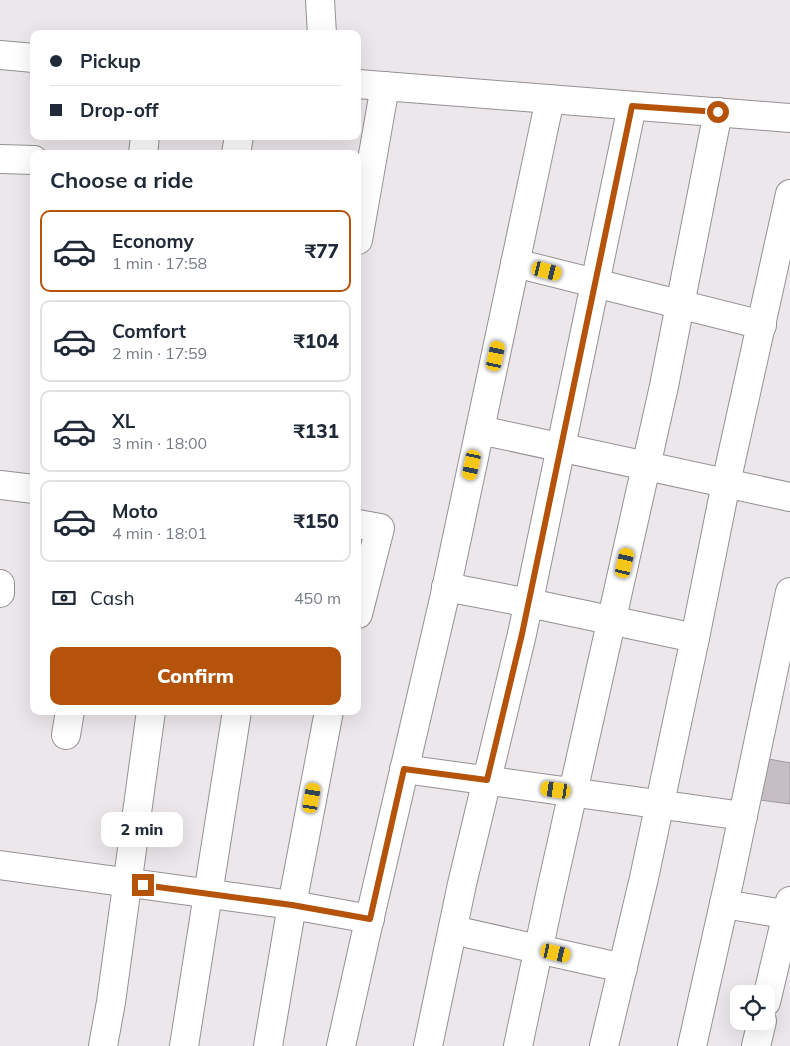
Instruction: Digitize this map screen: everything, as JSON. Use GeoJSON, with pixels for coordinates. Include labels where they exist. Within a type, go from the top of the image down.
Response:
{"type":"FeatureCollection","features":[{"type":"Feature","properties":{"kind":"street"},"geometry":{"type":"LineString","coordinates":[[320,0],[322,30]]}},
{"type":"Feature","properties":{"kind":"street"},"geometry":{"type":"LineString","coordinates":[[0,55],[30,58]]}},
{"type":"Feature","properties":{"kind":"street"},"geometry":{"type":"LineString","coordinates":[[361,84],[790,118]]}},
{"type":"Feature","properties":{"kind":"street"},"geometry":{"type":"LineString","coordinates":[[361,223],[385,86]]}},
{"type":"Feature","properties":{"kind":"street"},"geometry":{"type":"LineString","coordinates":[[341,1046],[446,587],[550,99]]}},
{"type":"Feature","properties":{"kind":"street"},"geometry":{"type":"LineString","coordinates":[[428,1046],[462,884],[529,603],[632,106]]}},
{"type":"Feature","properties":{"kind":"street"},"geometry":{"type":"LineString","coordinates":[[518,1046],[664,386],[718,112]]}},
{"type":"Feature","properties":{"kind":"street"},"geometry":{"type":"LineString","coordinates":[[0,159],[30,160]]}},
{"type":"Feature","properties":{"kind":"street"},"geometry":{"type":"LineString","coordinates":[[604,1046],[660,804],[726,483],[790,194]]}},
{"type":"Feature","properties":{"kind":"street"},"geometry":{"type":"LineString","coordinates":[[516,263],[762,325]]}},
{"type":"Feature","properties":{"kind":"street"},"geometry":{"type":"LineString","coordinates":[[480,430],[790,497]]}},
{"type":"Feature","properties":{"kind":"street"},"geometry":{"type":"LineString","coordinates":[[0,485],[30,489]]}},
{"type":"Feature","properties":{"kind":"street"},"geometry":{"type":"LineString","coordinates":[[361,525],[380,528],[361,602]]}},
{"type":"Feature","properties":{"kind":"street"},"geometry":{"type":"LineString","coordinates":[[0,584],[0,593]]}},
{"type":"Feature","properties":{"kind":"street"},"geometry":{"type":"LineString","coordinates":[[446,587],[695,638]]}},
{"type":"Feature","properties":{"kind":"street"},"geometry":{"type":"LineString","coordinates":[[692,1046],[743,816],[782,667],[790,592]]}},
{"type":"Feature","properties":{"kind":"street"},"geometry":{"type":"LineString","coordinates":[[103,1046],[150,715]]}},
{"type":"Feature","properties":{"kind":"street"},"geometry":{"type":"LineString","coordinates":[[184,1046],[236,715]]}},
{"type":"Feature","properties":{"kind":"street"},"geometry":{"type":"LineString","coordinates":[[268,1046],[292,905],[328,715]]}},
{"type":"Feature","properties":{"kind":"street"},"geometry":{"type":"LineString","coordinates":[[404,769],[743,816]]}},
{"type":"Feature","properties":{"kind":"street"},"geometry":{"type":"LineString","coordinates":[[0,865],[292,905],[370,919]]}},
{"type":"Feature","properties":{"kind":"street"},"geometry":{"type":"LineString","coordinates":[[724,904],[789,910],[770,985]]}},
{"type":"Feature","properties":{"kind":"street"},"geometry":{"type":"LineString","coordinates":[[453,930],[622,968]]}},
{"type":"Feature","properties":{"kind":"street"},"geometry":{"type":"LineString","coordinates":[[756,1046],[760,1030]]}},
{"type":"Feature","properties":{"kind":"building"},"geometry":{"type":"Polygon","coordinates":[[[769,759],[790,763],[790,804],[760,800],[769,759]]]}},
{"type":"Feature","properties":{"kind":"route"},"geometry":{"type":"LineString","coordinates":[[143,885],[292,905],[370,919],[404,769],[487,780],[522,634],[632,106],[718,112]]}}]}
